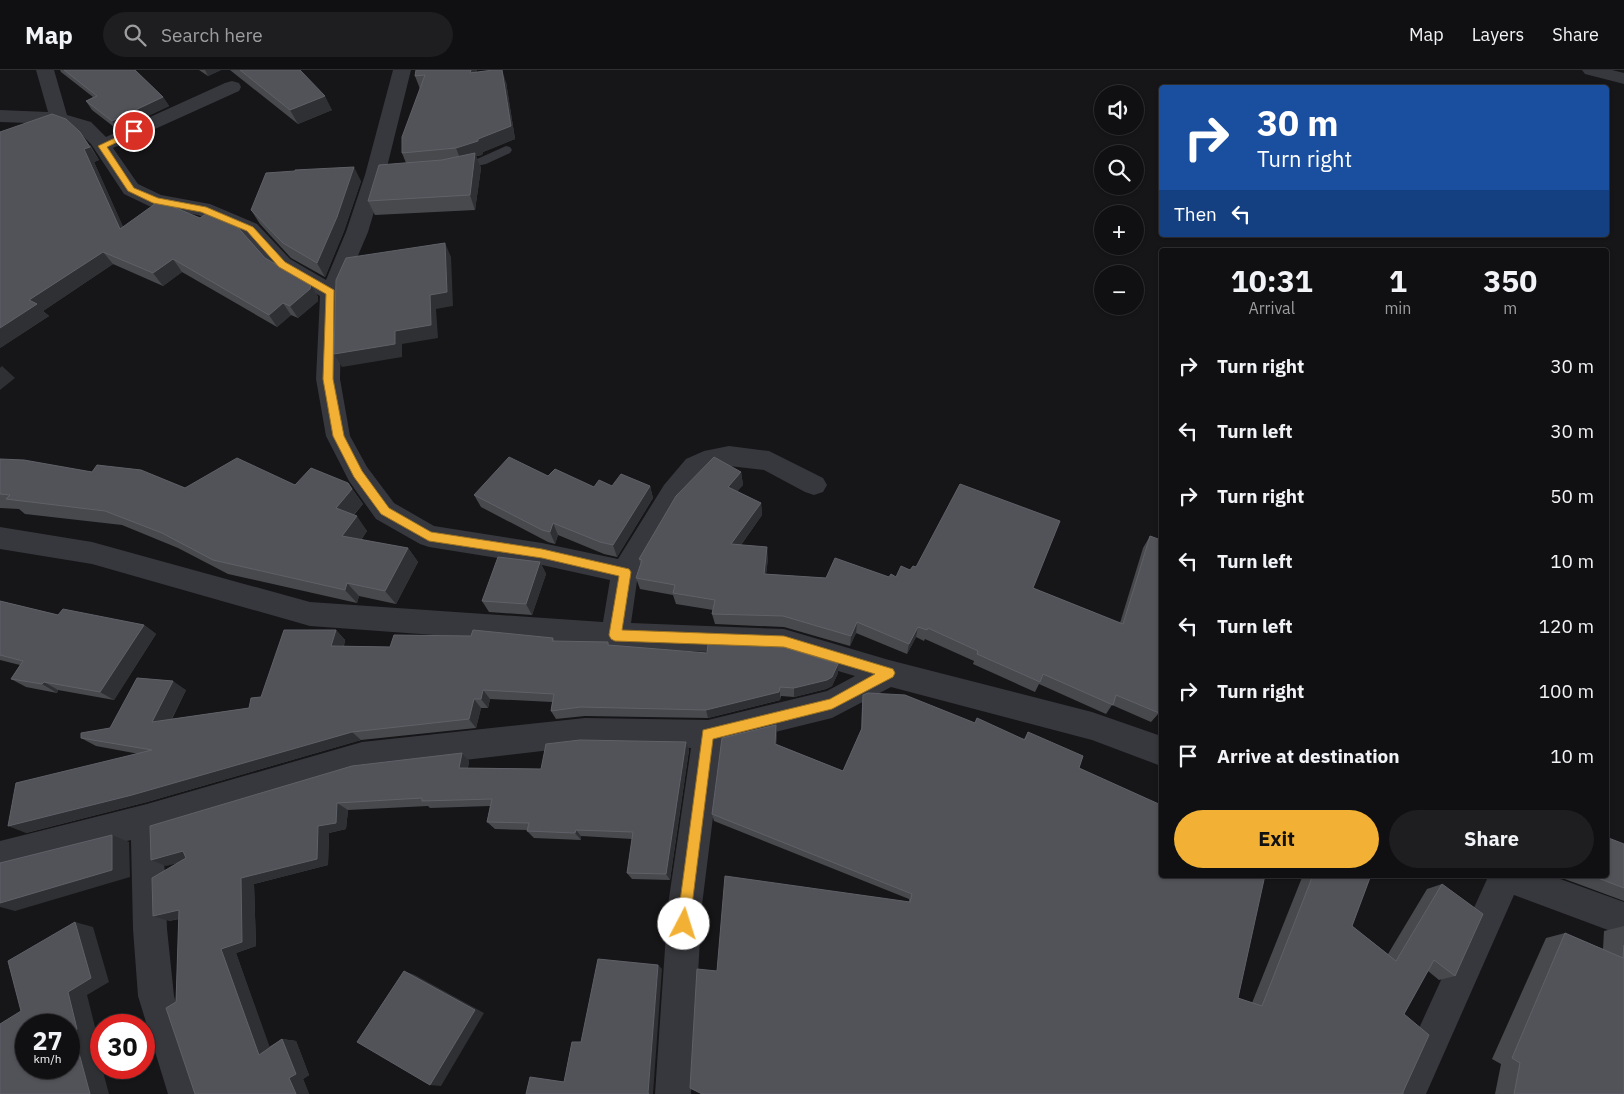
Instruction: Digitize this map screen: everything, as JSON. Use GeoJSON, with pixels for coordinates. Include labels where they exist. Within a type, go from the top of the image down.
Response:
{"type":"FeatureCollection","features":[{"type":"Feature","properties":{"kind":"street"},"geometry":{"type":"LineString","coordinates":[[45,70],[59,118]]}},
{"type":"Feature","properties":{"kind":"street"},"geometry":{"type":"LineString","coordinates":[[402,70],[383,174],[331,293],[328,379],[338,436],[358,474],[385,511],[429,536],[542,554],[626,572]]}},
{"type":"Feature","properties":{"kind":"street"},"geometry":{"type":"LineString","coordinates":[[1591,70],[1624,79]]}},
{"type":"Feature","properties":{"kind":"street"},"geometry":{"type":"LineString","coordinates":[[102,146],[232,87]]}},
{"type":"Feature","properties":{"kind":"street"},"geometry":{"type":"LineString","coordinates":[[0,116],[59,118],[84,126],[102,146],[131,190],[156,201],[203,209],[250,229],[282,264],[331,293]]}},
{"type":"Feature","properties":{"kind":"street"},"geometry":{"type":"LineString","coordinates":[[615,635],[626,572],[673,492],[695,466],[713,458],[729,456],[769,461],[814,485]]}},
{"type":"Feature","properties":{"kind":"street"},"geometry":{"type":"LineString","coordinates":[[0,538],[92,553],[310,614],[615,635],[784,642],[888,673],[1092,726],[1159,750]]}},
{"type":"Feature","properties":{"kind":"street"},"geometry":{"type":"LineString","coordinates":[[0,856],[147,820],[362,757],[585,732],[708,734],[832,704],[888,673]]}},
{"type":"Feature","properties":{"kind":"street"},"geometry":{"type":"LineString","coordinates":[[673,1094],[685,905],[708,734]]}},
{"type":"Feature","properties":{"kind":"street"},"geometry":{"type":"LineString","coordinates":[[147,820],[150,929],[156,996],[186,1094]]}},
{"type":"Feature","properties":{"kind":"street"},"geometry":{"type":"LineString","coordinates":[[1408,1094],[1504,878]]}},
{"type":"Feature","properties":{"kind":"street"},"geometry":{"type":"LineString","coordinates":[[1513,878],[1624,920]]}},
{"type":"Feature","properties":{"kind":"lane"},"geometry":{"type":"LineString","coordinates":[[443,168],[479,163],[506,150]]}},
{"type":"Feature","properties":{"kind":"building"},"geometry":{"type":"Polygon","coordinates":[[[64,70],[135,70],[163,97],[112,121],[86,101],[97,96],[64,70]]]}},
{"type":"Feature","properties":{"kind":"building"},"geometry":{"type":"Polygon","coordinates":[[[240,70],[300,70],[325,96],[290,110],[240,70]]]}},
{"type":"Feature","properties":{"kind":"building"},"geometry":{"type":"Polygon","coordinates":[[[416,70],[471,70],[470,73],[502,70],[511,126],[478,139],[478,141],[456,148],[402,153],[402,137],[425,75],[415,76],[416,70]]]}},
{"type":"Feature","properties":{"kind":"building"},"geometry":{"type":"Polygon","coordinates":[[[52,114],[66,119],[80,132],[90,147],[84,149],[120,229],[159,201],[200,218],[209,212],[234,223],[265,258],[311,285],[310,289],[290,306],[283,303],[269,315],[173,259],[153,273],[103,252],[29,300],[37,304],[0,328],[0,132],[52,114]]]}},
{"type":"Feature","properties":{"kind":"building"},"geometry":{"type":"Polygon","coordinates":[[[475,153],[470,195],[368,201],[379,165],[442,160],[475,153]]]}},
{"type":"Feature","properties":{"kind":"building"},"geometry":{"type":"Polygon","coordinates":[[[354,167],[337,217],[317,263],[283,243],[251,210],[266,173],[354,167]]]}},
{"type":"Feature","properties":{"kind":"building"},"geometry":{"type":"Polygon","coordinates":[[[445,243],[447,292],[430,295],[431,325],[395,331],[395,344],[334,354],[336,280],[346,258],[445,243]]]}},
{"type":"Feature","properties":{"kind":"building"},"geometry":{"type":"Polygon","coordinates":[[[509,457],[548,476],[555,469],[594,487],[599,480],[612,486],[621,474],[650,486],[613,545],[600,542],[553,523],[550,532],[542,530],[474,495],[509,457]]]}},
{"type":"Feature","properties":{"kind":"building"},"geometry":{"type":"Polygon","coordinates":[[[714,457],[741,472],[728,487],[761,503],[731,544],[767,547],[764,574],[826,578],[835,558],[889,577],[891,574],[896,577],[901,566],[910,570],[913,566],[916,567],[960,484],[1060,521],[1033,588],[1123,624],[1150,536],[1159,539],[1159,713],[1116,695],[1113,705],[1043,674],[1040,682],[977,654],[978,651],[928,628],[927,630],[918,627],[909,644],[857,622],[851,636],[783,616],[712,614],[715,600],[673,593],[675,585],[636,578],[642,560],[639,559],[676,496],[714,457]]]}},
{"type":"Feature","properties":{"kind":"building"},"geometry":{"type":"Polygon","coordinates":[[[237,458],[295,485],[311,468],[348,483],[352,489],[336,508],[357,516],[342,536],[408,548],[385,591],[347,583],[345,590],[213,560],[162,533],[105,511],[6,499],[10,495],[0,494],[0,459],[24,460],[92,472],[97,465],[141,470],[185,488],[237,458]]]}},
{"type":"Feature","properties":{"kind":"building"},"geometry":{"type":"Polygon","coordinates":[[[498,557],[540,562],[526,604],[482,601],[498,557]]]}},
{"type":"Feature","properties":{"kind":"building"},"geometry":{"type":"Polygon","coordinates":[[[0,601],[58,615],[63,609],[144,625],[100,692],[44,682],[42,684],[11,679],[23,661],[0,655],[0,601]]]}},
{"type":"Feature","properties":{"kind":"building"},"geometry":{"type":"Polygon","coordinates":[[[284,630],[336,630],[331,646],[390,647],[394,635],[471,636],[473,630],[553,638],[552,641],[608,642],[608,645],[707,653],[708,644],[783,647],[838,664],[832,677],[827,680],[794,688],[780,687],[779,692],[706,710],[580,707],[551,711],[554,694],[483,690],[481,699],[474,699],[469,719],[352,732],[132,795],[8,826],[16,783],[152,750],[81,738],[81,733],[110,728],[137,678],[173,681],[152,722],[249,708],[251,698],[261,697],[284,630]]]}},
{"type":"Feature","properties":{"kind":"building"},"geometry":{"type":"Polygon","coordinates":[[[868,693],[905,695],[975,723],[977,718],[1025,740],[1028,732],[1083,756],[1079,768],[1159,804],[1159,878],[1264,878],[1238,998],[1262,1006],[1312,878],[1370,878],[1352,926],[1396,961],[1442,884],[1483,914],[1455,976],[1434,960],[1404,1014],[1429,1035],[1403,1094],[702,1094],[690,1088],[697,969],[717,971],[725,876],[910,902],[912,894],[712,814],[722,738],[776,725],[775,744],[843,771],[862,728],[863,695],[868,693]]]}},
{"type":"Feature","properties":{"kind":"building"},"geometry":{"type":"Polygon","coordinates":[[[580,740],[686,742],[666,874],[627,873],[633,832],[576,830],[575,833],[527,831],[529,823],[487,822],[492,799],[422,801],[422,798],[337,803],[336,823],[318,826],[317,859],[241,878],[242,942],[221,949],[259,1055],[282,1039],[296,1074],[289,1078],[296,1094],[195,1094],[166,1008],[176,1002],[179,910],[153,916],[152,878],[186,858],[183,851],[151,860],[150,826],[352,766],[462,753],[459,768],[541,769],[546,744],[580,740]]]}},
{"type":"Feature","properties":{"kind":"building"},"geometry":{"type":"Polygon","coordinates":[[[112,835],[112,870],[0,903],[0,863],[112,835]]]}},
{"type":"Feature","properties":{"kind":"building"},"geometry":{"type":"Polygon","coordinates":[[[1609,838],[1624,844],[1624,888],[1598,878],[1609,878],[1609,838]]]}},
{"type":"Feature","properties":{"kind":"building"},"geometry":{"type":"Polygon","coordinates":[[[75,922],[91,978],[68,992],[73,1014],[16,1014],[21,1011],[8,961],[75,922]]]}},
{"type":"Feature","properties":{"kind":"building"},"geometry":{"type":"Polygon","coordinates":[[[1565,933],[1623,958],[1624,945],[1624,1094],[1514,1094],[1520,1063],[1512,1058],[1565,933]]]}},
{"type":"Feature","properties":{"kind":"building"},"geometry":{"type":"Polygon","coordinates":[[[598,959],[658,965],[649,1094],[526,1094],[530,1077],[564,1082],[572,1042],[581,1042],[598,959]]]}},
{"type":"Feature","properties":{"kind":"building"},"geometry":{"type":"Polygon","coordinates":[[[404,971],[475,1010],[430,1085],[357,1042],[404,971]]]}},
{"type":"Feature","properties":{"kind":"building"},"geometry":{"type":"Polygon","coordinates":[[[15,1015],[15,1079],[80,1079],[80,1057],[90,1094],[0,1094],[0,1024],[15,1015]]]}},
{"type":"Feature","properties":{"kind":"route"},"geometry":{"type":"LineString","coordinates":[[134,131],[102,146],[131,190],[156,201],[203,209],[250,229],[282,264],[331,293],[328,379],[338,436],[358,474],[385,511],[429,536],[542,554],[626,572],[615,635],[784,642],[888,673],[832,704],[708,734],[684,924]]}}]}
